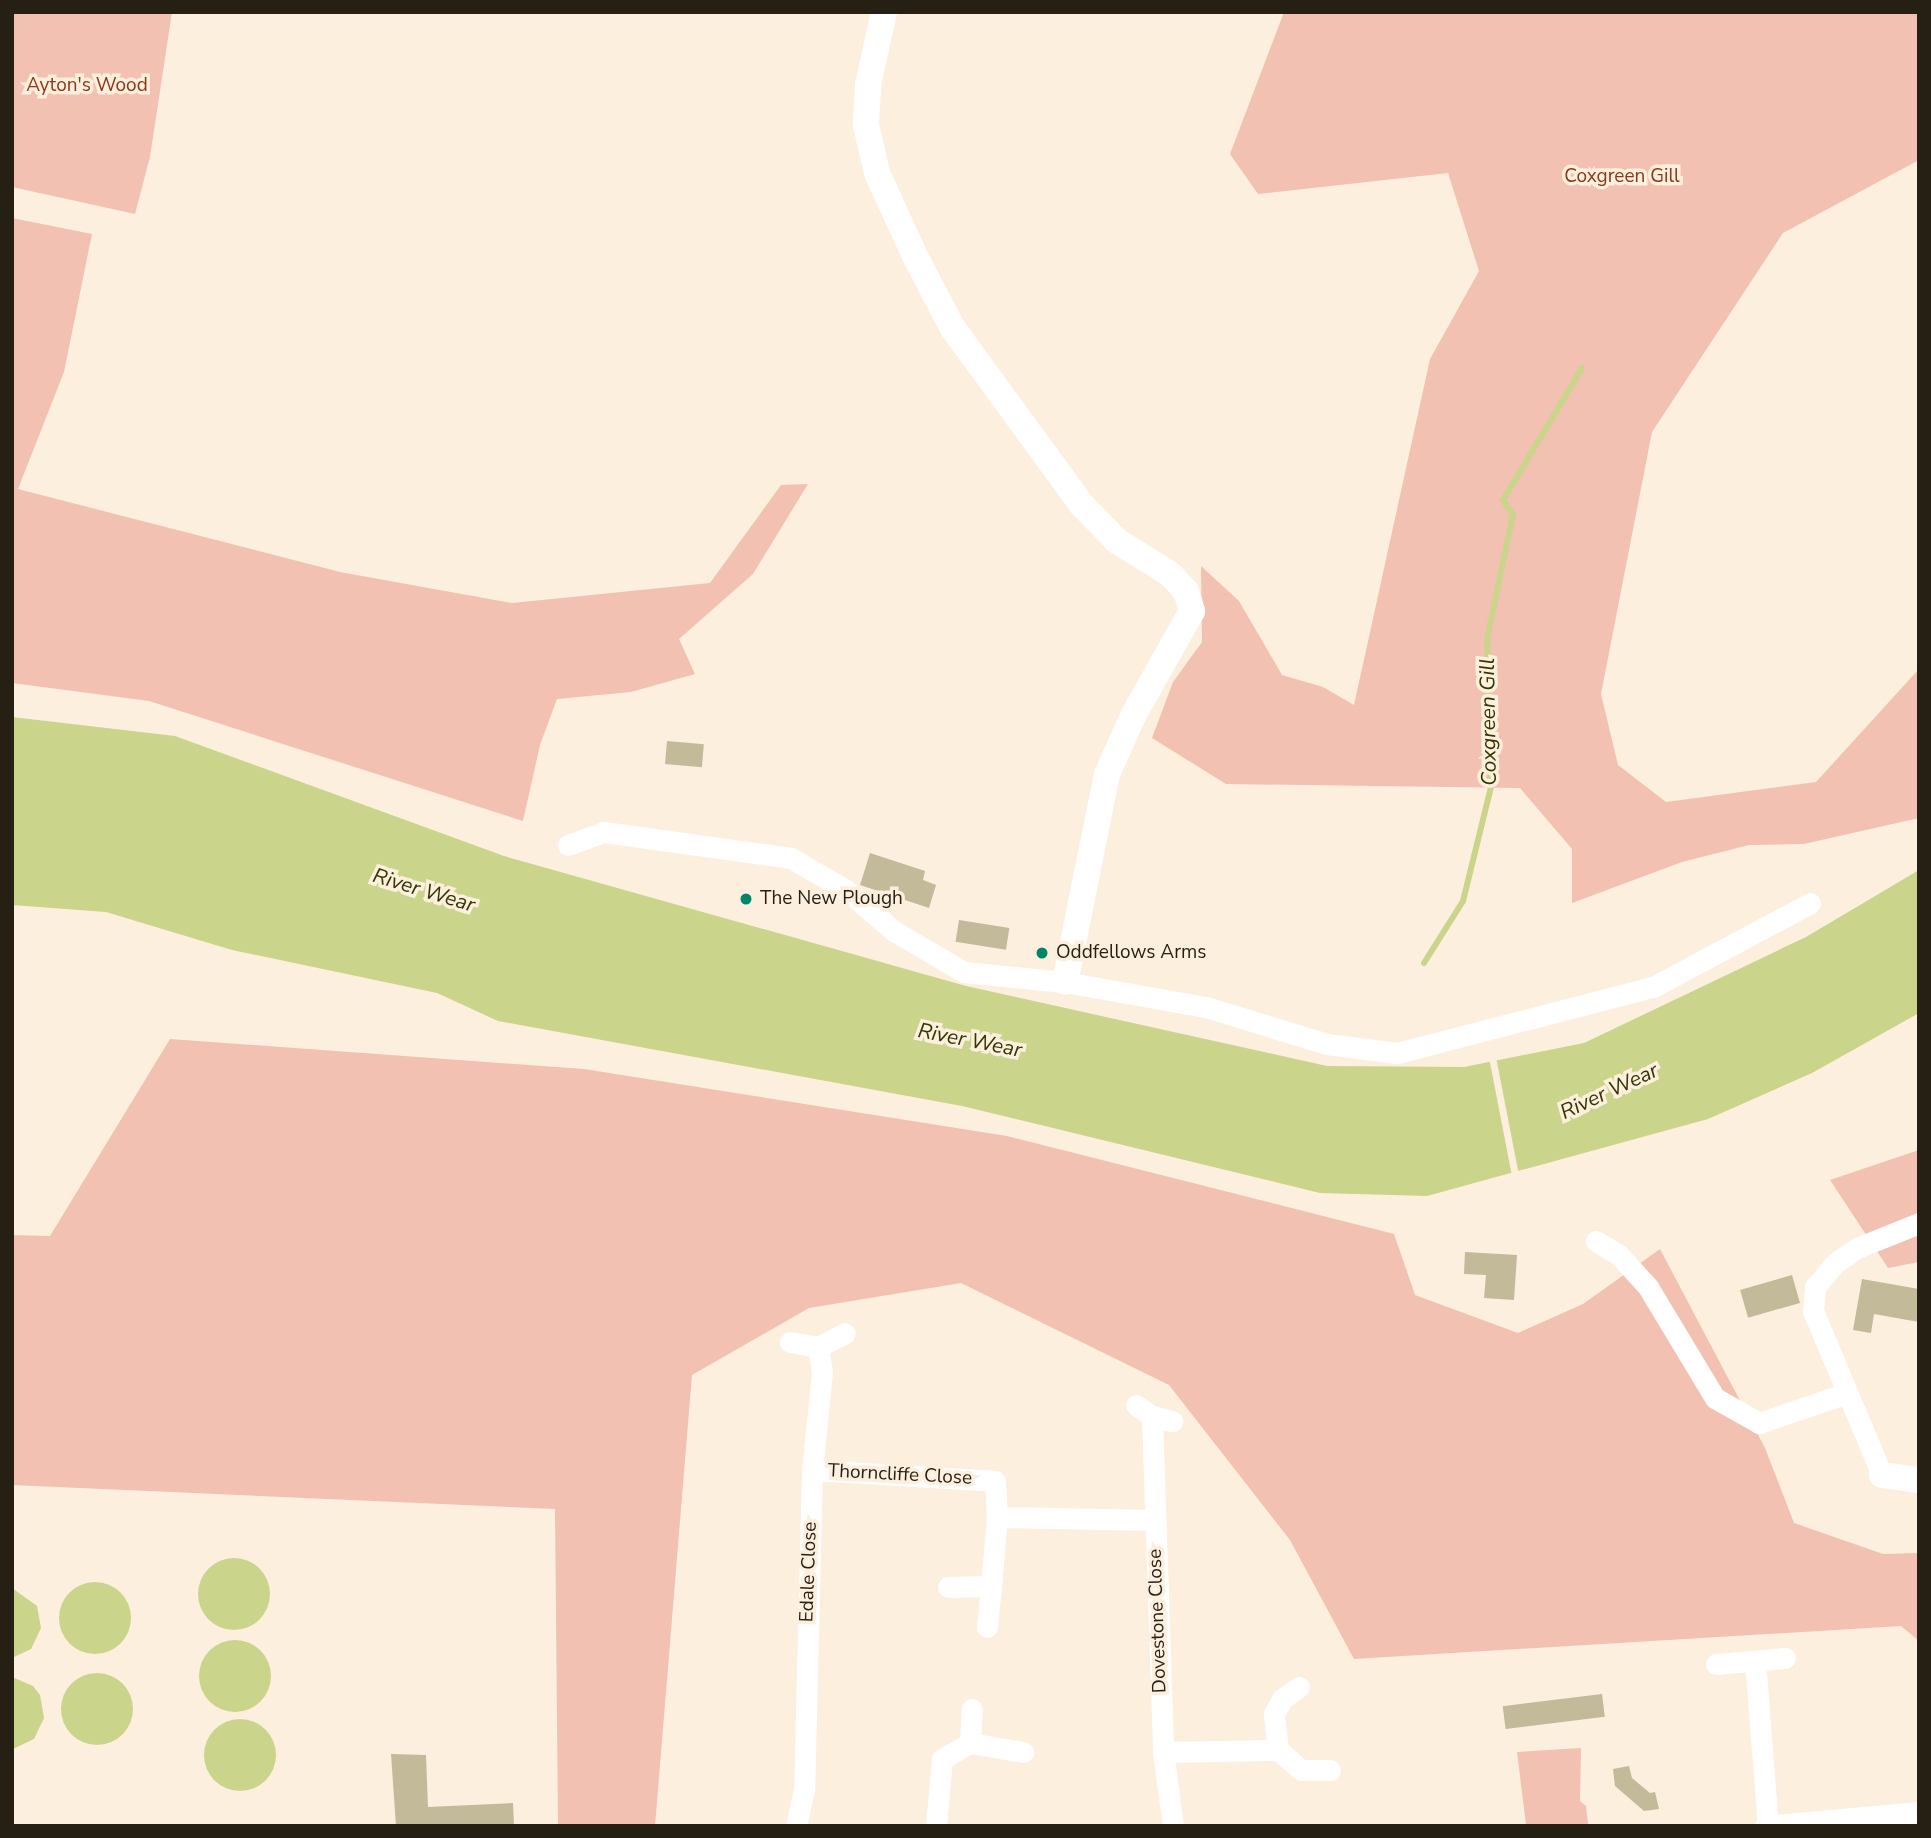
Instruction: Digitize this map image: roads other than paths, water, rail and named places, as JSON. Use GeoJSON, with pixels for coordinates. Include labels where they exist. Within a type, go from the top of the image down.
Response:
{"type":"FeatureCollection","features":[{"type":"Feature","properties":{"kind":"street"},"geometry":{"type":"LineString","coordinates":[[884,12],[868,85],[866,125],[877,173],[916,258],[952,327],[1082,505],[1117,541],[1170,574],[1186,591],[1192,611],[1133,714],[1107,774],[1065,982]]}},
{"type":"Feature","properties":{"kind":"street"},"geometry":{"type":"LineString","coordinates":[[568,845],[604,832],[791,858],[846,890],[894,930],[964,972],[1065,982],[1206,1007],[1327,1044],[1397,1053],[1653,987],[1810,904]]}},
{"type":"Feature","properties":{"kind":"street"},"geometry":{"type":"LineString","coordinates":[[1919,1223],[1857,1248],[1835,1263],[1815,1287],[1813,1311],[1844,1394],[1882,1475],[1919,1480]]}},
{"type":"Feature","properties":{"kind":"street"},"geometry":{"type":"LineString","coordinates":[[1596,1241],[1618,1254],[1648,1287],[1715,1398],[1759,1423],[1844,1394]]}},
{"type":"Feature","properties":{"kind":"street"},"geometry":{"type":"LineString","coordinates":[[790,1342],[818,1347],[845,1333]]}},
{"type":"Feature","properties":{"kind":"street","name":"Edale Close"},"geometry":{"type":"LineString","coordinates":[[796,1826],[804,1789],[812,1470],[822,1372],[818,1347]]}},
{"type":"Feature","properties":{"kind":"street","name":"Dovestone Close"},"geometry":{"type":"LineString","coordinates":[[1153,1414],[1154,1520],[1163,1752],[1172,1826]]}},
{"type":"Feature","properties":{"kind":"street","name":"Thorncliffe Close"},"geometry":{"type":"LineString","coordinates":[[812,1470],[995,1481],[997,1517],[987,1627]]}},
{"type":"Feature","properties":{"kind":"street"},"geometry":{"type":"LineString","coordinates":[[997,1517],[1154,1520]]}},
{"type":"Feature","properties":{"kind":"street"},"geometry":{"type":"LineString","coordinates":[[948,1587],[991,1586]]}},
{"type":"Feature","properties":{"kind":"street"},"geometry":{"type":"LineString","coordinates":[[1716,1664],[1786,1658]]}},
{"type":"Feature","properties":{"kind":"street"},"geometry":{"type":"LineString","coordinates":[[1755,1661],[1767,1826],[1919,1812]]}},
{"type":"Feature","properties":{"kind":"street"},"geometry":{"type":"LineString","coordinates":[[1299,1687],[1282,1699],[1273,1714],[1278,1750],[1301,1770],[1330,1770]]}},
{"type":"Feature","properties":{"kind":"street"},"geometry":{"type":"LineString","coordinates":[[970,1743],[972,1709]]}},
{"type":"Feature","properties":{"kind":"street"},"geometry":{"type":"LineString","coordinates":[[936,1826],[942,1759],[970,1743],[1023,1752]]}},
{"type":"Feature","properties":{"kind":"street"},"geometry":{"type":"LineString","coordinates":[[1163,1752],[1278,1750]]}},
{"type":"Feature","properties":{"kind":"water","name":"River Wear"},"geometry":{"type":"Polygon","coordinates":[[[12,717],[175,736],[504,856],[966,986],[1327,1066],[1464,1067],[1584,1043],[1806,937],[1919,870],[1919,1013],[1812,1073],[1708,1119],[1427,1196],[1320,1193],[962,1106],[498,1021],[437,993],[232,950],[106,912],[12,905],[12,717]]]}},
{"type":"Feature","properties":{"kind":"water"},"geometry":{"type":"Polygon","coordinates":[[[234,1558],[254,1564],[264,1574],[270,1594],[264,1614],[254,1624],[234,1630],[214,1624],[204,1614],[198,1594],[204,1574],[214,1564],[234,1558]]]}},
{"type":"Feature","properties":{"kind":"water"},"geometry":{"type":"Polygon","coordinates":[[[95,1582],[115,1588],[125,1598],[131,1618],[125,1638],[115,1648],[95,1654],[75,1648],[65,1638],[59,1618],[65,1598],[75,1588],[95,1582]]]}},
{"type":"Feature","properties":{"kind":"water"},"geometry":{"type":"Polygon","coordinates":[[[12,1588],[37,1606],[41,1628],[31,1649],[12,1658],[12,1588]]]}},
{"type":"Feature","properties":{"kind":"water"},"geometry":{"type":"Polygon","coordinates":[[[235,1640],[255,1646],[265,1656],[271,1676],[265,1696],[255,1706],[235,1712],[215,1706],[205,1696],[199,1676],[205,1656],[215,1646],[235,1640]]]}},
{"type":"Feature","properties":{"kind":"water"},"geometry":{"type":"Polygon","coordinates":[[[97,1673],[117,1679],[127,1689],[133,1709],[127,1729],[117,1739],[97,1745],[77,1739],[67,1729],[61,1709],[67,1689],[77,1679],[97,1673]]]}},
{"type":"Feature","properties":{"kind":"water"},"geometry":{"type":"Polygon","coordinates":[[[12,1677],[33,1686],[40,1695],[44,1718],[34,1739],[13,1749],[12,1677]]]}},
{"type":"Feature","properties":{"kind":"water"},"geometry":{"type":"Polygon","coordinates":[[[240,1719],[260,1725],[270,1735],[276,1755],[270,1775],[260,1785],[240,1791],[220,1785],[210,1775],[204,1755],[210,1735],[220,1725],[240,1719]]]}},
{"type":"Feature","properties":{"kind":"waterway","name":"Coxgreen Gill"},"geometry":{"type":"LineString","coordinates":[[1424,963],[1463,901],[1491,787],[1487,639],[1513,515],[1503,500],[1582,368]]}},
{"type":"Feature","properties":{"kind":"place","name":"The New Plough"},"geometry":{"type":"Point","coordinates":[746,899]}},
{"type":"Feature","properties":{"kind":"place","name":"Oddfellows Arms"},"geometry":{"type":"Point","coordinates":[1042,953]}},
{"type":"Feature","properties":{"kind":"park label","name":"Ayton's Wood"},"geometry":{"type":"Point","coordinates":[87,86]}}]}
